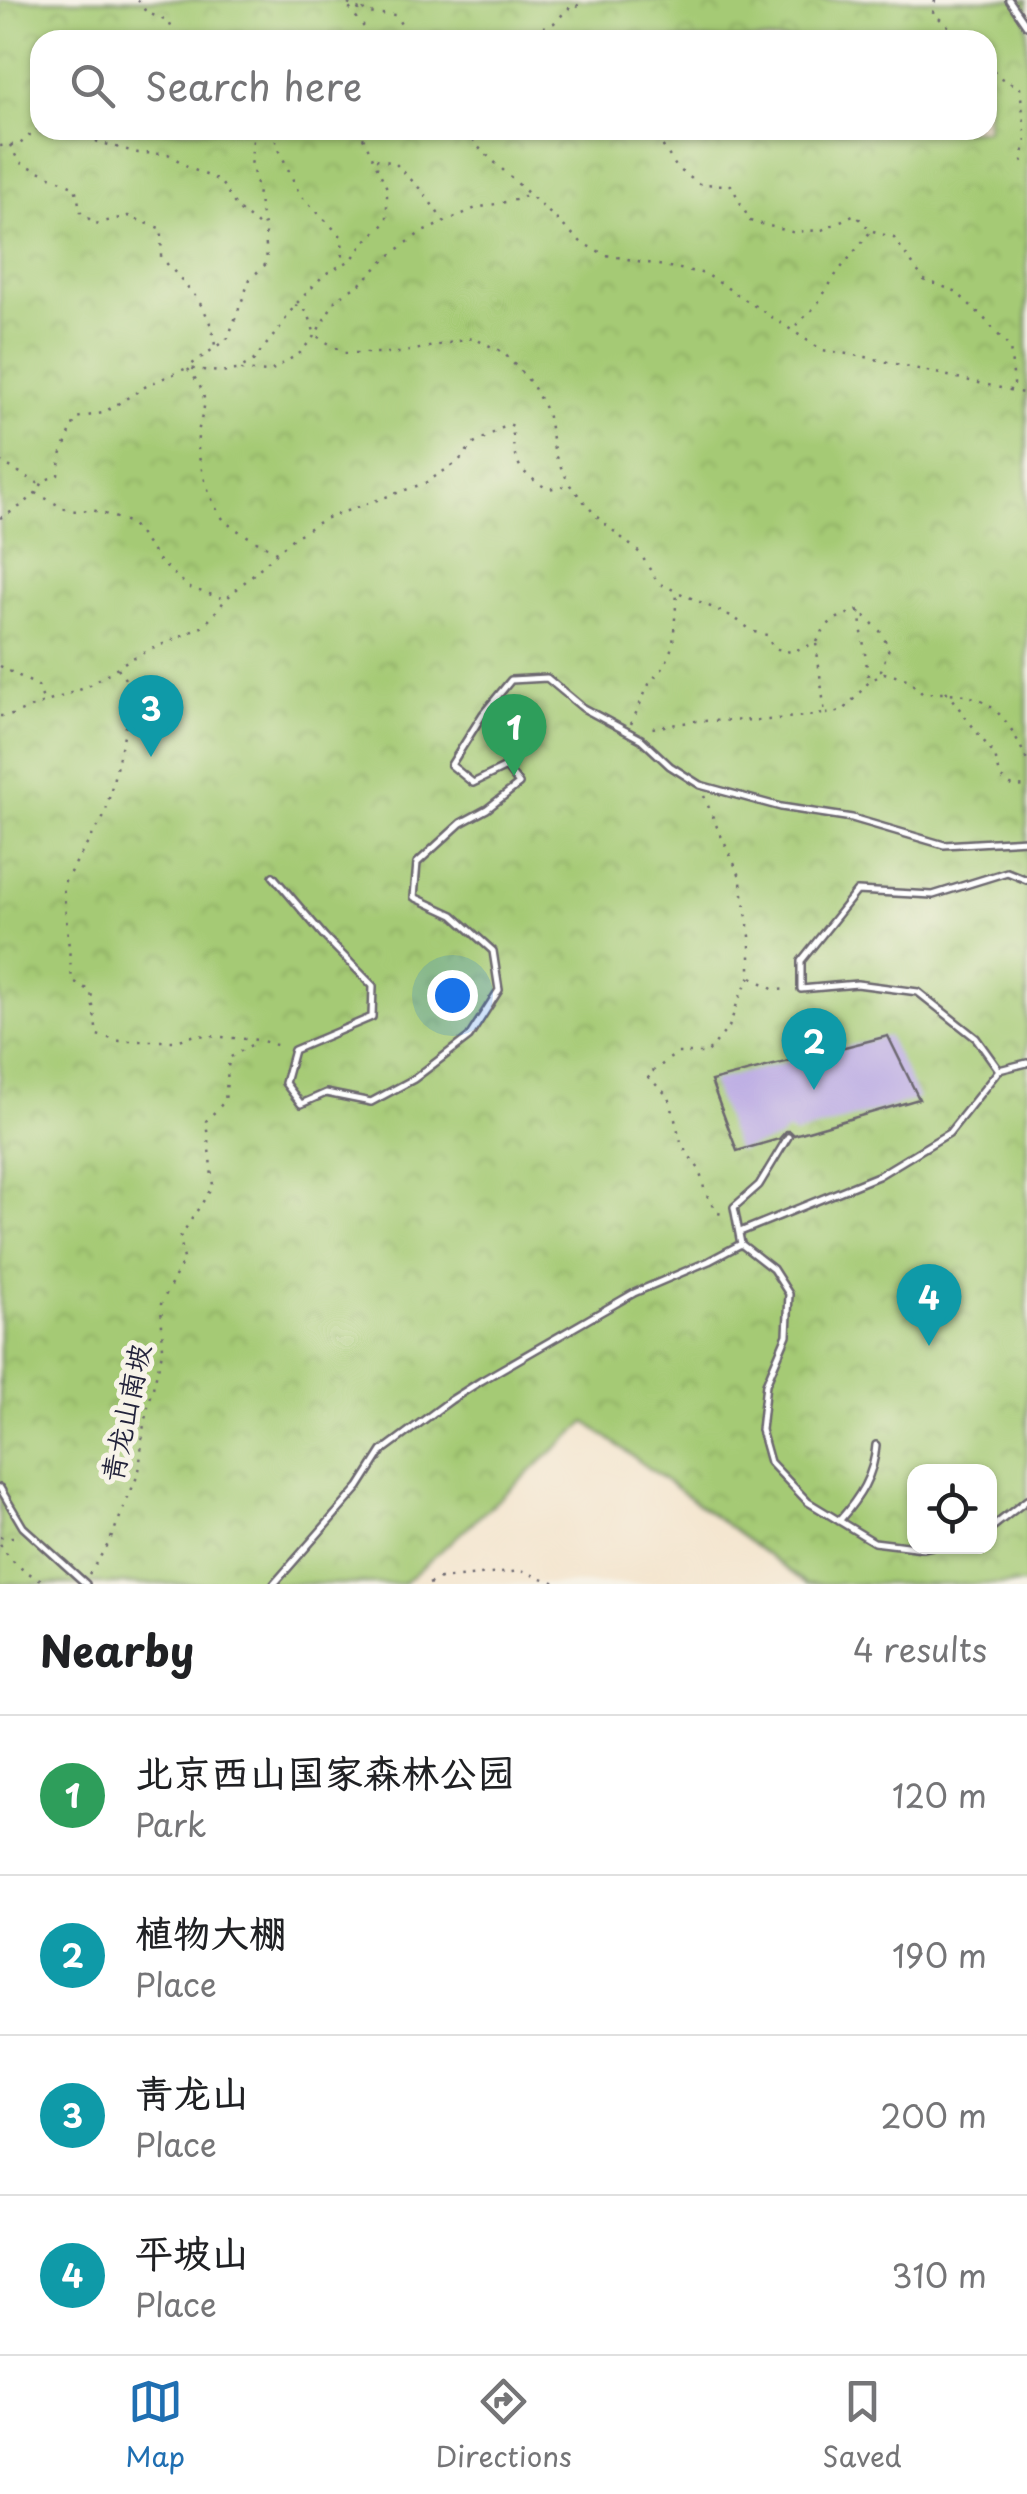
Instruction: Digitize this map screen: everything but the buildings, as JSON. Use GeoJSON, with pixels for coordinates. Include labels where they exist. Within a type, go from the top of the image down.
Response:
{"type":"FeatureCollection","features":[{"type":"Feature","properties":{"kind":"lane"},"geometry":{"type":"LineString","coordinates":[[1009,0],[1027,26]]}},
{"type":"Feature","properties":{"kind":"lane"},"geometry":{"type":"LineString","coordinates":[[273,876],[373,986],[372,1017],[294,1050],[285,1083],[301,1104],[326,1093],[371,1102],[414,1079],[469,1037],[499,990],[493,951],[453,915],[414,897],[417,863],[461,823],[488,809],[519,784],[506,766],[473,783],[451,765],[483,714],[511,680],[547,678],[582,708],[641,739],[670,766],[700,785],[781,807],[852,818],[944,845],[1027,840]]}},
{"type":"Feature","properties":{"kind":"lane"},"geometry":{"type":"LineString","coordinates":[[999,1070],[976,1038],[918,992],[857,984],[802,989],[801,961],[856,891],[933,895],[1007,872],[1027,880]]}},
{"type":"Feature","properties":{"kind":"lane"},"geometry":{"type":"LineString","coordinates":[[740,1232],[878,1176],[949,1133],[999,1070],[1027,1063]]}},
{"type":"Feature","properties":{"kind":"lane"},"geometry":{"type":"LineString","coordinates":[[788,1136],[759,1185],[734,1206],[742,1244],[773,1269],[789,1294],[787,1335],[766,1384],[762,1430],[770,1462],[808,1502],[874,1542],[907,1546]]}},
{"type":"Feature","properties":{"kind":"lane"},"geometry":{"type":"LineString","coordinates":[[274,1584],[359,1487],[382,1451],[438,1410],[481,1380],[619,1301],[742,1244]]}},
{"type":"Feature","properties":{"kind":"lane"},"geometry":{"type":"LineString","coordinates":[[839,1521],[858,1500],[875,1464],[876,1445]]}},
{"type":"Feature","properties":{"kind":"lane"},"geometry":{"type":"LineString","coordinates":[[0,1488],[22,1526],[84,1583]]}},
{"type":"Feature","properties":{"kind":"lane"},"geometry":{"type":"LineString","coordinates":[[997,1524],[1027,1500]]}},
{"type":"Feature","properties":{"kind":"path"},"geometry":{"type":"LineString","coordinates":[[138,0],[146,12],[169,22],[173,30]]}},
{"type":"Feature","properties":{"kind":"path"},"geometry":{"type":"LineString","coordinates":[[358,0],[366,13]]}},
{"type":"Feature","properties":{"kind":"path"},"geometry":{"type":"LineString","coordinates":[[532,30],[554,23],[582,0]]}},
{"type":"Feature","properties":{"kind":"path"},"geometry":{"type":"LineString","coordinates":[[935,0],[932,13],[952,30]]}},
{"type":"Feature","properties":{"kind":"path"},"geometry":{"type":"LineString","coordinates":[[345,2],[366,13],[395,15],[402,30]]}},
{"type":"Feature","properties":{"kind":"path"},"geometry":{"type":"LineString","coordinates":[[345,2],[366,30]]}},
{"type":"Feature","properties":{"kind":"path"},"geometry":{"type":"LineString","coordinates":[[997,76],[1020,88],[1026,139],[1022,160],[1027,168]]}},
{"type":"Feature","properties":{"kind":"path"},"geometry":{"type":"LineString","coordinates":[[0,146],[20,144],[30,135]]}},
{"type":"Feature","properties":{"kind":"path"},"geometry":{"type":"LineString","coordinates":[[95,140],[138,153],[168,154],[220,182],[238,208],[265,231]]}},
{"type":"Feature","properties":{"kind":"path"},"geometry":{"type":"LineString","coordinates":[[0,518],[36,493],[43,481],[58,475],[60,458],[76,418],[102,413],[148,385],[187,368],[228,338],[250,279],[266,264],[265,231],[252,160],[253,140]]}},
{"type":"Feature","properties":{"kind":"path"},"geometry":{"type":"LineString","coordinates":[[276,140],[300,195],[342,236],[343,264]]}},
{"type":"Feature","properties":{"kind":"path"},"geometry":{"type":"LineString","coordinates":[[237,370],[253,360],[295,305],[325,274],[351,260],[369,236],[387,222],[387,188],[364,140]]}},
{"type":"Feature","properties":{"kind":"path"},"geometry":{"type":"LineString","coordinates":[[474,140],[582,244],[606,255],[706,274],[822,350],[1027,394]]}},
{"type":"Feature","properties":{"kind":"path"},"geometry":{"type":"LineString","coordinates":[[659,140],[678,168],[699,184],[731,185],[750,221],[792,232],[822,230],[855,214],[871,231],[894,238],[924,280],[955,291],[1010,348],[1016,392]]}},
{"type":"Feature","properties":{"kind":"path"},"geometry":{"type":"LineString","coordinates":[[10,145],[19,162],[75,187],[82,212],[95,224],[128,216],[162,228],[161,257],[203,305],[214,328],[215,348]]}},
{"type":"Feature","properties":{"kind":"path"},"geometry":{"type":"LineString","coordinates":[[373,158],[395,162],[445,223]]}},
{"type":"Feature","properties":{"kind":"path"},"geometry":{"type":"LineString","coordinates":[[187,368],[207,372],[269,372],[300,354],[336,299],[360,284],[420,233],[476,208],[520,200],[528,193]]}},
{"type":"Feature","properties":{"kind":"path"},"geometry":{"type":"LineString","coordinates":[[791,330],[816,306],[871,231]]}},
{"type":"Feature","properties":{"kind":"path"},"geometry":{"type":"LineString","coordinates":[[295,305],[308,312],[315,335],[344,354],[400,354],[473,338],[503,352],[532,384],[547,412],[555,455],[570,485],[597,517],[640,553],[658,583],[733,616],[754,632],[767,636],[773,648],[791,652],[816,643]]}},
{"type":"Feature","properties":{"kind":"path"},"geometry":{"type":"LineString","coordinates":[[187,368],[200,384],[205,404],[198,445],[206,484],[224,521],[278,553]]}},
{"type":"Feature","properties":{"kind":"path"},"geometry":{"type":"LineString","coordinates":[[0,716],[10,716],[87,687],[130,659],[204,626],[226,599],[292,539],[324,519],[425,482],[458,462],[472,445],[509,424],[514,426],[512,445],[518,467],[529,478],[548,490],[570,485]]}},
{"type":"Feature","properties":{"kind":"path"},"geometry":{"type":"LineString","coordinates":[[0,461],[42,486]]}},
{"type":"Feature","properties":{"kind":"path"},"geometry":{"type":"LineString","coordinates":[[36,493],[69,512],[93,510],[131,523],[159,560],[190,588],[226,599]]}},
{"type":"Feature","properties":{"kind":"path"},"geometry":{"type":"LineString","coordinates":[[627,732],[650,682],[664,666],[672,644],[678,592]]}},
{"type":"Feature","properties":{"kind":"path"},"geometry":{"type":"LineString","coordinates":[[825,714],[816,643],[831,619],[859,610]]}},
{"type":"Feature","properties":{"kind":"path"},"geometry":{"type":"LineString","coordinates":[[859,610],[880,630],[889,648],[881,670],[884,673]]}},
{"type":"Feature","properties":{"kind":"path"},"geometry":{"type":"LineString","coordinates":[[859,610],[869,682]]}},
{"type":"Feature","properties":{"kind":"path"},"geometry":{"type":"LineString","coordinates":[[0,666],[38,686],[44,704]]}},
{"type":"Feature","properties":{"kind":"path"},"geometry":{"type":"LineString","coordinates":[[117,668],[134,693],[105,816],[63,884],[72,980],[91,992],[97,1035],[120,1042],[176,1041],[196,1034],[259,1040],[294,1050]]}},
{"type":"Feature","properties":{"kind":"path"},"geometry":{"type":"LineString","coordinates":[[641,739],[652,728],[842,711],[869,682],[884,673],[907,678],[923,694],[946,691],[974,696],[998,713],[1018,739],[1027,761]]}},
{"type":"Feature","properties":{"kind":"path"},"geometry":{"type":"LineString","coordinates":[[946,691],[996,756],[1001,778],[1014,787],[1027,786]]}},
{"type":"Feature","properties":{"kind":"path"},"geometry":{"type":"LineString","coordinates":[[700,785],[740,876],[750,936],[750,976],[730,1028],[707,1052],[677,1052],[647,1076],[670,1096],[682,1146],[699,1168],[705,1192],[718,1213],[736,1217]]}},
{"type":"Feature","properties":{"kind":"path"},"geometry":{"type":"LineString","coordinates":[[750,976],[774,990],[802,989]]}},
{"type":"Feature","properties":{"kind":"path","name":"青龙山南坡"},"geometry":{"type":"LineString","coordinates":[[84,1583],[109,1543],[139,1472],[144,1423],[163,1349],[161,1304],[184,1259],[180,1237],[213,1186],[206,1121],[225,1101],[229,1058],[259,1040]]}},
{"type":"Feature","properties":{"kind":"path"},"geometry":{"type":"LineString","coordinates":[[0,1537],[34,1536]]}},
{"type":"Feature","properties":{"kind":"path"},"geometry":{"type":"LineString","coordinates":[[0,1544],[11,1561],[50,1584]]}},
{"type":"Feature","properties":{"kind":"path"},"geometry":{"type":"LineString","coordinates":[[429,1584],[440,1579],[520,1570],[559,1584]]}},
{"type":"Feature","properties":{"kind":"green space"},"geometry":{"type":"Polygon","coordinates":[[[0,0],[1027,0],[1027,1584],[807,1584],[586,1422],[403,1584],[0,1584],[0,0]]]}},
{"type":"Feature","properties":{"kind":"place","name":"青龙山"},"geometry":{"type":"Point","coordinates":[151,757]}},
{"type":"Feature","properties":{"kind":"place","name":"北京西山国家森林公园"},"geometry":{"type":"Point","coordinates":[514,776]}},
{"type":"Feature","properties":{"kind":"place","name":"植物大棚"},"geometry":{"type":"Point","coordinates":[814,1090]}},
{"type":"Feature","properties":{"kind":"place","name":"平坡山"},"geometry":{"type":"Point","coordinates":[929,1346]}}]}
